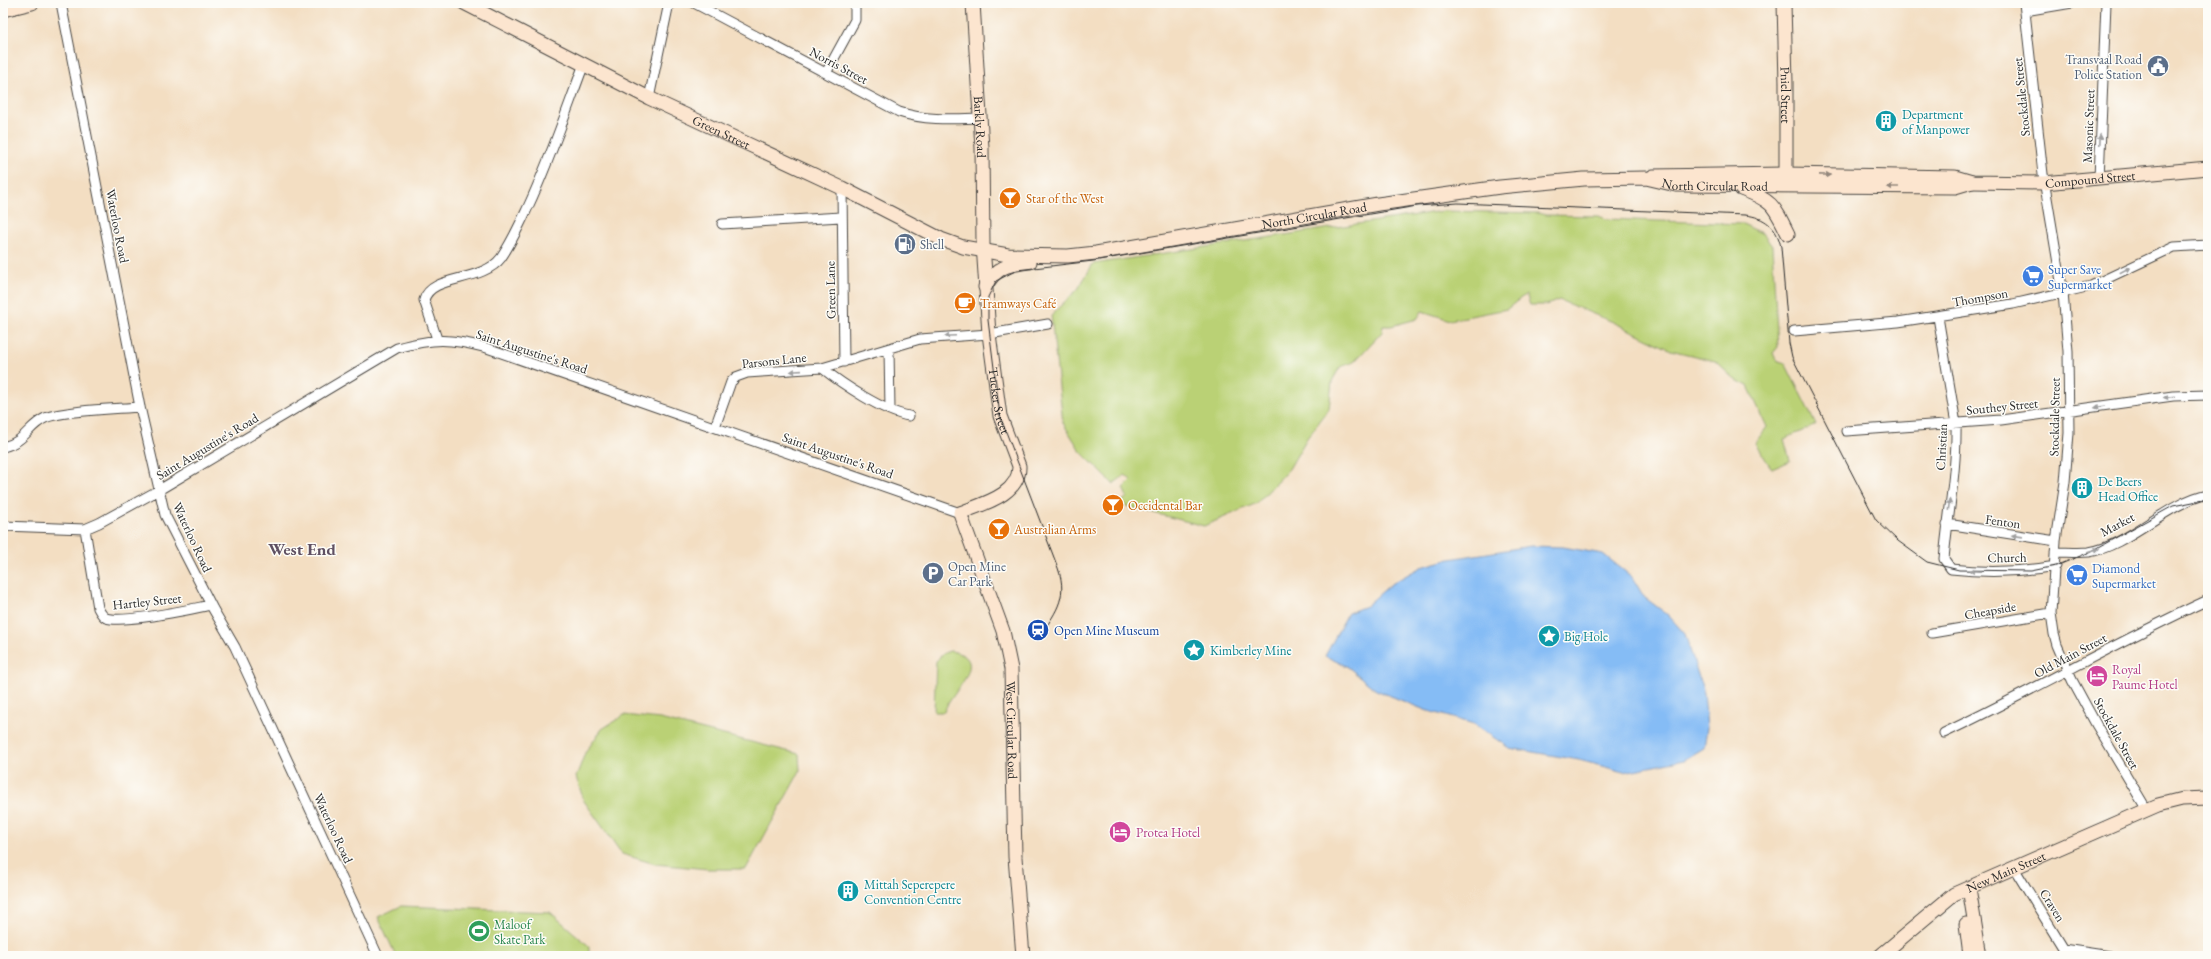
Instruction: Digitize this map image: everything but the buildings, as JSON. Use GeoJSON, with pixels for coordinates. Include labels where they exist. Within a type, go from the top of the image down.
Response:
{"type":"FeatureCollection","features":[{"type":"Feature","properties":{"kind":"street"},"geometry":{"type":"LineString","coordinates":[[3,10],[32,3]]}},
{"type":"Feature","properties":{"kind":"street","name":"Waterloo Road"},"geometry":{"type":"LineString","coordinates":[[61,3],[140,407],[165,514],[211,605],[235,647],[378,956]]}},
{"type":"Feature","properties":{"kind":"street","name":"Green Street"},"geometry":{"type":"LineString","coordinates":[[464,3],[649,98],[842,188],[941,239],[983,251]]}},
{"type":"Feature","properties":{"kind":"street"},"geometry":{"type":"LineString","coordinates":[[649,98],[669,3]]}},
{"type":"Feature","properties":{"kind":"street","name":"Norris Street"},"geometry":{"type":"LineString","coordinates":[[694,3],[899,112],[916,118],[981,118]]}},
{"type":"Feature","properties":{"kind":"street"},"geometry":{"type":"LineString","coordinates":[[826,73],[855,20],[854,3]]}},
{"type":"Feature","properties":{"kind":"street","name":"Barkly Road"},"geometry":{"type":"LineString","coordinates":[[973,3],[981,118],[983,251]]}},
{"type":"Feature","properties":{"kind":"street","name":"Pniel Street"},"geometry":{"type":"LineString","coordinates":[[1784,3],[1786,180]]}},
{"type":"Feature","properties":{"kind":"street"},"geometry":{"type":"LineString","coordinates":[[2024,7],[2072,3]]}},
{"type":"Feature","properties":{"kind":"street","name":"Masonic Street"},"geometry":{"type":"LineString","coordinates":[[2099,179],[2106,3]]}},
{"type":"Feature","properties":{"kind":"street","name":"Stockdale Street"},"geometry":{"type":"LineString","coordinates":[[2024,7],[2044,183],[2063,293],[2068,351],[2069,412],[2065,482],[2056,541],[2056,566],[2051,613],[2057,645],[2068,670],[2113,757],[2147,810]]}},
{"type":"Feature","properties":{"kind":"street"},"geometry":{"type":"LineString","coordinates":[[437,339],[424,300],[426,294],[437,284],[477,274],[488,269],[500,259],[523,218],[545,172],[584,64]]}},
{"type":"Feature","properties":{"kind":"street","name":"Compound Street"},"geometry":{"type":"LineString","coordinates":[[1786,180],[1954,177],[1972,182],[2044,183],[2208,168]]}},
{"type":"Feature","properties":{"kind":"street","name":"North Circular Road"},"geometry":{"type":"LineString","coordinates":[[1646,178],[1663,174],[1786,180]]}},
{"type":"Feature","properties":{"kind":"street","name":"North Circular Road"},"geometry":{"type":"LineString","coordinates":[[983,251],[1023,256],[1071,256],[1378,204],[1486,189],[1595,178],[1646,178],[1676,185],[1731,186],[1786,180]]}},
{"type":"Feature","properties":{"kind":"street"},"geometry":{"type":"LineString","coordinates":[[1731,186],[1767,200],[1776,211],[1788,234]]}},
{"type":"Feature","properties":{"kind":"street","name":"Green Lane"},"geometry":{"type":"LineString","coordinates":[[842,188],[841,217],[844,362]]}},
{"type":"Feature","properties":{"kind":"street"},"geometry":{"type":"LineString","coordinates":[[722,224],[841,217]]}},
{"type":"Feature","properties":{"kind":"street","name":"Thompson"},"geometry":{"type":"LineString","coordinates":[[1794,331],[1872,325],[1938,317],[1986,309],[2063,293],[2104,281],[2167,249],[2180,246],[2208,245]]}},
{"type":"Feature","properties":{"kind":"street","name":"Tucker Street"},"geometry":{"type":"LineString","coordinates":[[960,513],[1004,493],[1016,482],[1019,473],[1019,466],[999,412],[989,334],[983,251]]}},
{"type":"Feature","properties":{"kind":"street"},"geometry":{"type":"LineString","coordinates":[[985,287],[997,270],[1007,265],[1071,256]]}},
{"type":"Feature","properties":{"kind":"street","name":"Christian"},"geometry":{"type":"LineString","coordinates":[[1938,317],[1956,424],[1957,439],[1946,524],[1944,559],[1951,569],[1959,570]]}},
{"type":"Feature","properties":{"kind":"street","name":"Parsons Lane"},"geometry":{"type":"LineString","coordinates":[[715,427],[731,382],[736,377],[747,373],[822,368],[920,339],[989,334],[1048,324]]}},
{"type":"Feature","properties":{"kind":"street","name":"Saint Augustine's Road"},"geometry":{"type":"LineString","coordinates":[[3,526],[85,529],[159,490],[397,348],[437,339],[464,342],[486,348],[960,513]]}},
{"type":"Feature","properties":{"kind":"street"},"geometry":{"type":"LineString","coordinates":[[889,349],[890,410]]}},
{"type":"Feature","properties":{"kind":"street","name":"Parsons Lane"},"geometry":{"type":"LineString","coordinates":[[822,368],[842,383],[890,410],[909,416]]}},
{"type":"Feature","properties":{"kind":"street","name":"Southey Street"},"geometry":{"type":"LineString","coordinates":[[1846,431],[1956,424],[2069,412],[2173,396],[2208,395]]}},
{"type":"Feature","properties":{"kind":"street"},"geometry":{"type":"LineString","coordinates":[[3,447],[20,440],[33,427],[46,418],[104,409],[140,407]]}},
{"type":"Feature","properties":{"kind":"street","name":"Market"},"geometry":{"type":"LineString","coordinates":[[2055,552],[2090,552],[2114,543],[2190,499],[2208,494]]}},
{"type":"Feature","properties":{"kind":"street","name":"West Circular Road"},"geometry":{"type":"LineString","coordinates":[[960,513],[1003,631],[1011,669],[1016,865],[1022,956]]}},
{"type":"Feature","properties":{"kind":"street","name":"Fenton"},"geometry":{"type":"LineString","coordinates":[[1946,524],[2056,541]]}},
{"type":"Feature","properties":{"kind":"street","name":"Hartley Street"},"geometry":{"type":"LineString","coordinates":[[85,529],[98,608],[105,618],[114,619],[158,616],[211,605]]}},
{"type":"Feature","properties":{"kind":"street","name":"Church"},"geometry":{"type":"LineString","coordinates":[[1959,570],[2015,572],[2056,566]]}},
{"type":"Feature","properties":{"kind":"street","name":"Old Main Street"},"geometry":{"type":"LineString","coordinates":[[1944,733],[2068,670],[2140,631],[2208,600]]}},
{"type":"Feature","properties":{"kind":"street","name":"Cheapside"},"geometry":{"type":"LineString","coordinates":[[1932,633],[2051,613]]}},
{"type":"Feature","properties":{"kind":"street","name":"New Main Street"},"geometry":{"type":"LineString","coordinates":[[1880,956],[1944,902],[1966,889],[2147,810],[2182,799],[2208,798]]}},
{"type":"Feature","properties":{"kind":"street","name":"Craven"},"geometry":{"type":"LineString","coordinates":[[2014,868],[2066,952]]}},
{"type":"Feature","properties":{"kind":"street"},"geometry":{"type":"LineString","coordinates":[[1966,889],[1970,956]]}},
{"type":"Feature","properties":{"kind":"street"},"geometry":{"type":"LineString","coordinates":[[1966,889],[1980,956]]}},
{"type":"Feature","properties":{"kind":"street"},"geometry":{"type":"LineString","coordinates":[[2066,952],[2110,956]]}},
{"type":"Feature","properties":{"kind":"green space"},"geometry":{"type":"Polygon","coordinates":[[[1443,211],[1537,213],[1546,215],[1599,216],[1606,219],[1743,224],[1763,234],[1772,246],[1778,347],[1773,353],[1776,360],[1785,363],[1816,425],[1784,439],[1790,461],[1772,469],[1755,443],[1767,427],[1748,386],[1734,379],[1715,361],[1671,350],[1613,322],[1559,300],[1547,305],[1530,305],[1526,294],[1507,309],[1450,320],[1422,311],[1417,319],[1391,326],[1383,326],[1382,332],[1354,362],[1340,367],[1332,381],[1329,409],[1307,438],[1289,469],[1257,503],[1204,526],[1119,504],[1127,497],[1123,488],[1131,480],[1125,475],[1113,484],[1081,452],[1063,423],[1051,315],[1078,289],[1093,264],[1443,211]]]}},
{"type":"Feature","properties":{"kind":"green space"},"geometry":{"type":"Polygon","coordinates":[[[950,651],[963,655],[968,661],[969,668],[966,677],[944,712],[934,712],[936,661],[944,653],[950,651]]]}},
{"type":"Feature","properties":{"kind":"green space"},"geometry":{"type":"Polygon","coordinates":[[[624,715],[660,719],[799,754],[800,771],[746,869],[708,869],[655,864],[622,854],[584,801],[576,777],[585,753],[602,729],[624,715]]]}},
{"type":"Feature","properties":{"kind":"green space","name":"Maloof Skate Park"},"geometry":{"type":"Polygon","coordinates":[[[401,906],[550,912],[589,946],[589,956],[396,956],[378,917],[401,906]]]}},
{"type":"Feature","properties":{"kind":"water"},"geometry":{"type":"Polygon","coordinates":[[[1531,546],[1563,547],[1603,554],[1632,577],[1644,597],[1668,615],[1685,634],[1704,693],[1707,728],[1704,748],[1684,760],[1624,772],[1579,760],[1509,748],[1474,724],[1425,710],[1376,690],[1348,667],[1325,656],[1348,613],[1366,606],[1391,584],[1421,567],[1450,559],[1531,546]]]}},
{"type":"Feature","properties":{"kind":"tram line"},"geometry":{"type":"LineString","coordinates":[[1038,640],[1058,606],[1061,598],[1061,579],[1000,416],[988,320],[988,297],[996,281],[1017,270],[1093,261],[1417,206],[1458,203],[1745,215],[1758,218],[1769,224],[1776,234],[1781,247],[1789,343],[1792,357],[1876,520],[1898,541],[1927,562],[1959,570],[2031,571],[2056,566],[2090,552],[2173,506],[2208,499]]}},
{"type":"Feature","properties":{"kind":"place","name":"Transvaal Road Police Station"},"geometry":{"type":"Point","coordinates":[2158,66]}},
{"type":"Feature","properties":{"kind":"place","name":"Department of Manpower"},"geometry":{"type":"Point","coordinates":[1886,121]}},
{"type":"Feature","properties":{"kind":"place","name":"Star of the West"},"geometry":{"type":"Point","coordinates":[1010,198]}},
{"type":"Feature","properties":{"kind":"place","name":"Shell"},"geometry":{"type":"Point","coordinates":[905,244]}},
{"type":"Feature","properties":{"kind":"place","name":"Super Save Supermarket"},"geometry":{"type":"Point","coordinates":[2033,276]}},
{"type":"Feature","properties":{"kind":"place","name":"Tramways Café"},"geometry":{"type":"Point","coordinates":[965,303]}},
{"type":"Feature","properties":{"kind":"place","name":"De Beers Head Office"},"geometry":{"type":"Point","coordinates":[2082,488]}},
{"type":"Feature","properties":{"kind":"place","name":"Occidental Bar"},"geometry":{"type":"Point","coordinates":[1113,505]}},
{"type":"Feature","properties":{"kind":"place","name":"Australian Arms"},"geometry":{"type":"Point","coordinates":[999,529]}},
{"type":"Feature","properties":{"kind":"place","name":"Open Mine Car Park"},"geometry":{"type":"Point","coordinates":[933,573]}},
{"type":"Feature","properties":{"kind":"place","name":"Diamond Supermarket"},"geometry":{"type":"Point","coordinates":[2077,575]}},
{"type":"Feature","properties":{"kind":"place","name":"Open Mine Museum"},"geometry":{"type":"Point","coordinates":[1038,630]}},
{"type":"Feature","properties":{"kind":"place","name":"Big Hole"},"geometry":{"type":"Point","coordinates":[1549,636]}},
{"type":"Feature","properties":{"kind":"place","name":"Kimberley Mine"},"geometry":{"type":"Point","coordinates":[1194,650]}},
{"type":"Feature","properties":{"kind":"place","name":"Royal Paume Hotel"},"geometry":{"type":"Point","coordinates":[2097,676]}},
{"type":"Feature","properties":{"kind":"place","name":"Protea Hotel"},"geometry":{"type":"Point","coordinates":[1120,832]}},
{"type":"Feature","properties":{"kind":"place","name":"Mittah Seperepere Convention Centre"},"geometry":{"type":"Point","coordinates":[848,891]}},
{"type":"Feature","properties":{"kind":"place","name":"Maloof Skate Park"},"geometry":{"type":"Point","coordinates":[479,931]}},
{"type":"Feature","properties":{"kind":"district","name":"West End"},"geometry":{"type":"Point","coordinates":[302,549]}}]}
